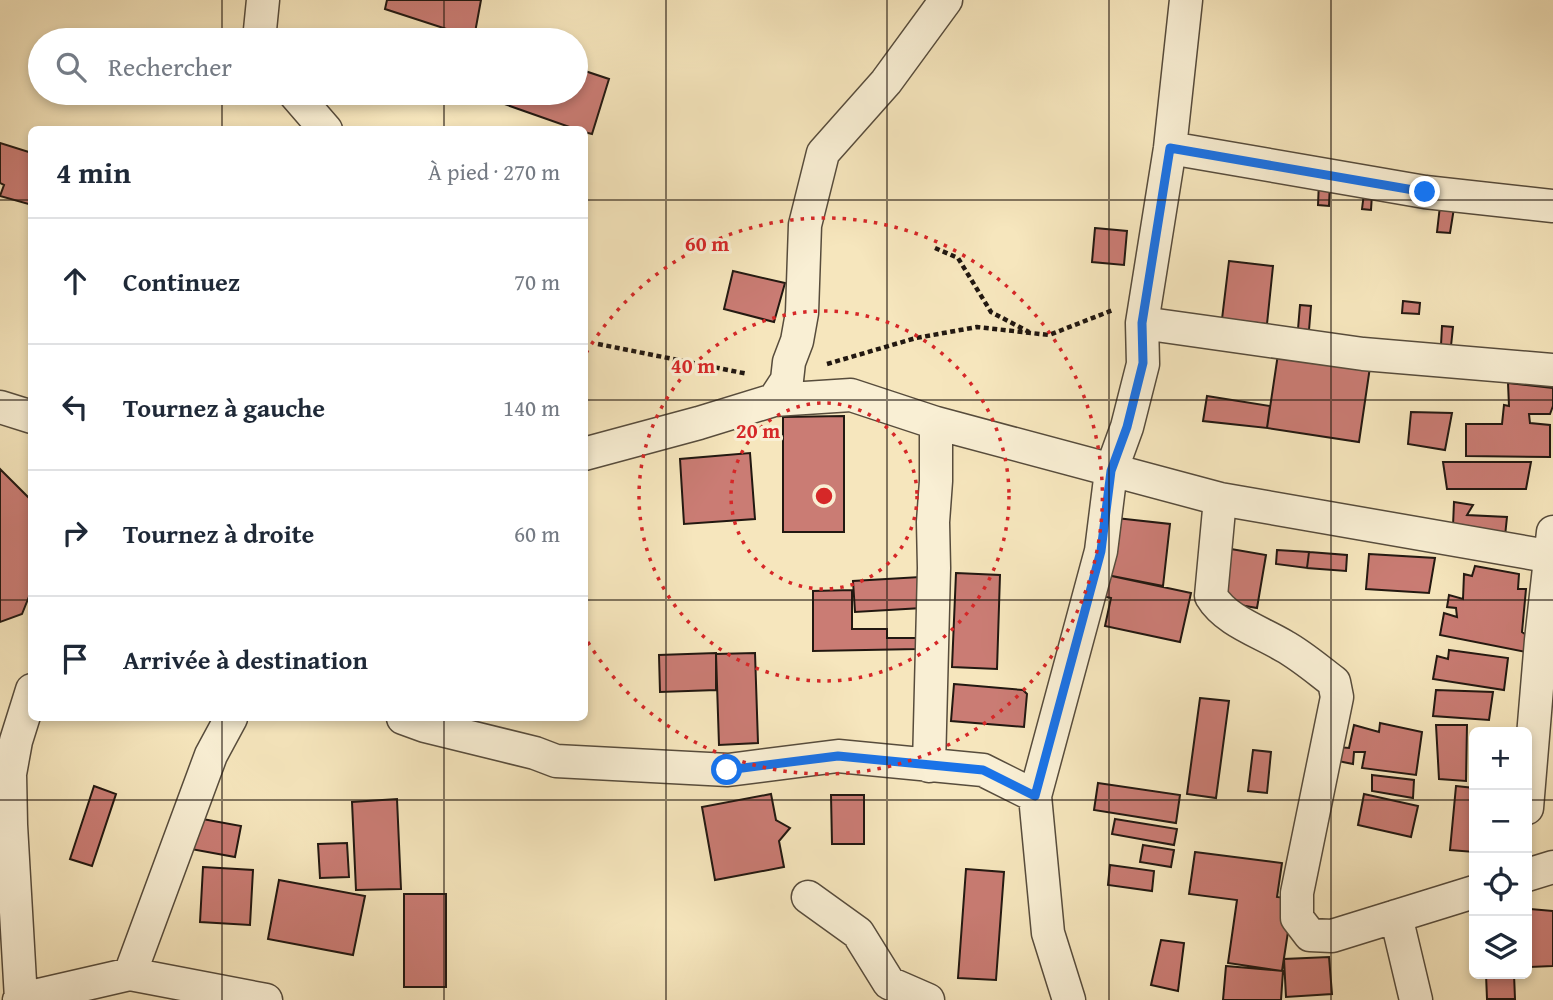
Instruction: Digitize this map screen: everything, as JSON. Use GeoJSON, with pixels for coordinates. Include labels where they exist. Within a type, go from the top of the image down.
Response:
{"type":"FeatureCollection","features":[{"type":"Feature","properties":{"kind":"street"},"geometry":{"type":"LineString","coordinates":[[260,28],[263,0]]}},
{"type":"Feature","properties":{"kind":"street"},"geometry":{"type":"LineString","coordinates":[[1069,1000],[1048,933],[1035,796],[1101,551],[1111,471],[1127,427],[1143,363],[1142,323],[1170,148],[1186,0]]}},
{"type":"Feature","properties":{"kind":"street"},"geometry":{"type":"LineString","coordinates":[[781,390],[802,313],[805,225],[823,153],[886,82],[937,5]]}},
{"type":"Feature","properties":{"kind":"street"},"geometry":{"type":"LineString","coordinates":[[304,105],[323,126]]}},
{"type":"Feature","properties":{"kind":"street"},"geometry":{"type":"LineString","coordinates":[[1170,148],[1425,192],[1553,206]]}},
{"type":"Feature","properties":{"kind":"street"},"geometry":{"type":"LineString","coordinates":[[1142,323],[1363,354],[1553,370]]}},
{"type":"Feature","properties":{"kind":"street"},"geometry":{"type":"LineString","coordinates":[[588,453],[699,423],[781,390],[851,395],[936,423],[1220,499],[1552,549],[1547,640],[1529,790]]}},
{"type":"Feature","properties":{"kind":"street"},"geometry":{"type":"LineString","coordinates":[[0,407],[28,417]]}},
{"type":"Feature","properties":{"kind":"street"},"geometry":{"type":"LineString","coordinates":[[929,765],[936,423]]}},
{"type":"Feature","properties":{"kind":"street"},"geometry":{"type":"LineString","coordinates":[[1220,499],[1211,596],[1227,614],[1287,647],[1334,682],[1337,697],[1297,893],[1297,918],[1310,935],[1332,936],[1469,894]]}},
{"type":"Feature","properties":{"kind":"street"},"geometry":{"type":"LineString","coordinates":[[28,703],[16,741],[10,774],[20,1000],[130,974],[266,1000]]}},
{"type":"Feature","properties":{"kind":"street"},"geometry":{"type":"LineString","coordinates":[[130,974],[211,755],[229,721]]}},
{"type":"Feature","properties":{"kind":"street"},"geometry":{"type":"LineString","coordinates":[[411,721],[535,753],[556,761],[727,770],[838,756],[983,770],[1035,796]]}},
{"type":"Feature","properties":{"kind":"street"},"geometry":{"type":"LineString","coordinates":[[1532,873],[1553,867]]}},
{"type":"Feature","properties":{"kind":"street"},"geometry":{"type":"LineString","coordinates":[[808,898],[858,933],[889,983],[928,1000]]}},
{"type":"Feature","properties":{"kind":"street"},"geometry":{"type":"LineString","coordinates":[[1396,916],[1416,1000]]}},
{"type":"Feature","properties":{"kind":"path"},"geometry":{"type":"LineString","coordinates":[[935,248],[958,258],[991,312],[1033,334]]}},
{"type":"Feature","properties":{"kind":"path"},"geometry":{"type":"LineString","coordinates":[[598,344],[781,390],[836,361],[916,338],[977,327],[1049,335],[1112,310],[1142,323]]}},
{"type":"Feature","properties":{"kind":"building"},"geometry":{"type":"Polygon","coordinates":[[[387,0],[481,0],[476,28],[443,28],[385,9],[387,0]]]}},
{"type":"Feature","properties":{"kind":"building"},"geometry":{"type":"Polygon","coordinates":[[[588,72],[609,79],[592,134],[588,133],[588,126],[567,126],[507,105],[588,105],[588,72]]]}},
{"type":"Feature","properties":{"kind":"building"},"geometry":{"type":"Polygon","coordinates":[[[0,143],[28,152],[28,204],[0,196],[4,185],[0,183],[0,143]]]}},
{"type":"Feature","properties":{"kind":"building"},"geometry":{"type":"Polygon","coordinates":[[[1319,181],[1330,182],[1329,206],[1318,205],[1319,181]]]}},
{"type":"Feature","properties":{"kind":"building"},"geometry":{"type":"Polygon","coordinates":[[[1364,193],[1372,194],[1371,210],[1362,209],[1364,193]]]}},
{"type":"Feature","properties":{"kind":"building"},"geometry":{"type":"Polygon","coordinates":[[[1440,206],[1454,208],[1450,233],[1437,232],[1440,206]]]}},
{"type":"Feature","properties":{"kind":"building"},"geometry":{"type":"Polygon","coordinates":[[[1095,228],[1127,231],[1124,265],[1092,262],[1095,228]]]}},
{"type":"Feature","properties":{"kind":"building"},"geometry":{"type":"Polygon","coordinates":[[[1229,261],[1273,266],[1267,324],[1222,319],[1229,261]]]}},
{"type":"Feature","properties":{"kind":"building"},"geometry":{"type":"Polygon","coordinates":[[[733,271],[785,283],[774,322],[724,309],[733,271]]]}},
{"type":"Feature","properties":{"kind":"building"},"geometry":{"type":"Polygon","coordinates":[[[1403,301],[1420,303],[1419,314],[1402,313],[1403,301]]]}},
{"type":"Feature","properties":{"kind":"building"},"geometry":{"type":"Polygon","coordinates":[[[1300,305],[1311,306],[1309,330],[1298,329],[1300,305]]]}},
{"type":"Feature","properties":{"kind":"building"},"geometry":{"type":"Polygon","coordinates":[[[1442,326],[1453,327],[1451,346],[1441,345],[1442,326]]]}},
{"type":"Feature","properties":{"kind":"building"},"geometry":{"type":"Polygon","coordinates":[[[1278,354],[1370,367],[1359,442],[1267,428],[1278,354]]]}},
{"type":"Feature","properties":{"kind":"building"},"geometry":{"type":"Polygon","coordinates":[[[1508,383],[1553,388],[1550,414],[1529,414],[1530,423],[1550,425],[1550,457],[1466,456],[1466,424],[1502,424],[1504,405],[1509,406],[1508,383]]]}},
{"type":"Feature","properties":{"kind":"building"},"geometry":{"type":"Polygon","coordinates":[[[1207,396],[1270,406],[1267,428],[1203,421],[1207,396]]]}},
{"type":"Feature","properties":{"kind":"building"},"geometry":{"type":"Polygon","coordinates":[[[1411,412],[1452,413],[1445,450],[1408,444],[1411,412]]]}},
{"type":"Feature","properties":{"kind":"building"},"geometry":{"type":"Polygon","coordinates":[[[844,416],[844,532],[783,532],[783,417],[844,416]]]}},
{"type":"Feature","properties":{"kind":"building"},"geometry":{"type":"Polygon","coordinates":[[[750,453],[755,519],[684,524],[680,459],[750,453]]]}},
{"type":"Feature","properties":{"kind":"building"},"geometry":{"type":"Polygon","coordinates":[[[1443,462],[1531,462],[1526,489],[1447,489],[1443,462]]]}},
{"type":"Feature","properties":{"kind":"building"},"geometry":{"type":"Polygon","coordinates":[[[0,469],[28,497],[28,599],[22,614],[0,622],[0,469]]]}},
{"type":"Feature","properties":{"kind":"building"},"geometry":{"type":"Polygon","coordinates":[[[1454,502],[1473,505],[1467,515],[1507,517],[1505,536],[1453,526],[1454,502]]]}},
{"type":"Feature","properties":{"kind":"building"},"geometry":{"type":"Polygon","coordinates":[[[1116,518],[1170,524],[1163,586],[1107,575],[1116,518]]]}},
{"type":"Feature","properties":{"kind":"building"},"geometry":{"type":"Polygon","coordinates":[[[1231,549],[1266,555],[1257,608],[1223,602],[1231,549]]]}},
{"type":"Feature","properties":{"kind":"building"},"geometry":{"type":"Polygon","coordinates":[[[1277,550],[1309,552],[1307,568],[1276,564],[1277,550]]]}},
{"type":"Feature","properties":{"kind":"building"},"geometry":{"type":"Polygon","coordinates":[[[1309,552],[1347,555],[1346,571],[1307,568],[1309,552]]]}},
{"type":"Feature","properties":{"kind":"building"},"geometry":{"type":"Polygon","coordinates":[[[1369,554],[1435,558],[1429,593],[1366,589],[1369,554]]]}},
{"type":"Feature","properties":{"kind":"building"},"geometry":{"type":"Polygon","coordinates":[[[1475,566],[1519,574],[1518,589],[1526,589],[1522,632],[1529,637],[1526,652],[1440,635],[1444,613],[1457,617],[1456,608],[1447,607],[1449,595],[1463,599],[1464,574],[1472,576],[1475,566]]]}},
{"type":"Feature","properties":{"kind":"building"},"geometry":{"type":"Polygon","coordinates":[[[956,573],[1000,575],[997,669],[952,667],[956,573]]]}},
{"type":"Feature","properties":{"kind":"building"},"geometry":{"type":"Polygon","coordinates":[[[1107,575],[1191,593],[1180,642],[1105,626],[1111,598],[1102,596],[1107,575]]]}},
{"type":"Feature","properties":{"kind":"building"},"geometry":{"type":"Polygon","coordinates":[[[920,577],[922,608],[855,612],[853,581],[920,577]]]}},
{"type":"Feature","properties":{"kind":"building"},"geometry":{"type":"Polygon","coordinates":[[[852,590],[852,629],[887,629],[887,638],[917,638],[918,649],[813,651],[813,591],[852,590]]]}},
{"type":"Feature","properties":{"kind":"building"},"geometry":{"type":"Polygon","coordinates":[[[1449,650],[1508,658],[1504,690],[1433,679],[1437,656],[1448,659],[1449,650]]]}},
{"type":"Feature","properties":{"kind":"building"},"geometry":{"type":"Polygon","coordinates":[[[716,653],[716,690],[660,692],[659,655],[716,653]]]}},
{"type":"Feature","properties":{"kind":"building"},"geometry":{"type":"Polygon","coordinates":[[[755,653],[758,743],[719,745],[716,654],[755,653]]]}},
{"type":"Feature","properties":{"kind":"building"},"geometry":{"type":"Polygon","coordinates":[[[954,684],[1023,690],[1027,694],[1024,727],[951,721],[954,684]]]}},
{"type":"Feature","properties":{"kind":"building"},"geometry":{"type":"Polygon","coordinates":[[[1436,690],[1493,692],[1489,720],[1433,716],[1436,690]]]}},
{"type":"Feature","properties":{"kind":"building"},"geometry":{"type":"Polygon","coordinates":[[[1200,698],[1229,701],[1216,798],[1187,794],[1200,698]]]}},
{"type":"Feature","properties":{"kind":"building"},"geometry":{"type":"Polygon","coordinates":[[[1380,723],[1422,732],[1416,775],[1362,768],[1365,752],[1354,752],[1353,764],[1338,761],[1338,747],[1349,748],[1354,725],[1379,732],[1380,723]]]}},
{"type":"Feature","properties":{"kind":"building"},"geometry":{"type":"Polygon","coordinates":[[[1436,725],[1467,725],[1466,781],[1439,779],[1436,725]]]}},
{"type":"Feature","properties":{"kind":"building"},"geometry":{"type":"Polygon","coordinates":[[[1253,750],[1271,752],[1267,793],[1248,791],[1253,750]]]}},
{"type":"Feature","properties":{"kind":"building"},"geometry":{"type":"Polygon","coordinates":[[[1372,775],[1414,780],[1413,798],[1372,791],[1372,775]]]}},
{"type":"Feature","properties":{"kind":"building"},"geometry":{"type":"Polygon","coordinates":[[[1098,783],[1180,795],[1176,823],[1094,810],[1098,783]]]}},
{"type":"Feature","properties":{"kind":"building"},"geometry":{"type":"Polygon","coordinates":[[[94,786],[116,794],[92,866],[70,859],[94,786]]]}},
{"type":"Feature","properties":{"kind":"building"},"geometry":{"type":"Polygon","coordinates":[[[1456,786],[1469,787],[1469,852],[1450,850],[1456,786]]]}},
{"type":"Feature","properties":{"kind":"building"},"geometry":{"type":"Polygon","coordinates":[[[771,794],[776,820],[790,828],[779,841],[784,867],[715,880],[702,807],[771,794]]]}},
{"type":"Feature","properties":{"kind":"building"},"geometry":{"type":"Polygon","coordinates":[[[1364,794],[1418,806],[1411,837],[1358,825],[1364,794]]]}},
{"type":"Feature","properties":{"kind":"building"},"geometry":{"type":"Polygon","coordinates":[[[831,795],[864,795],[864,844],[832,844],[831,795]]]}},
{"type":"Feature","properties":{"kind":"building"},"geometry":{"type":"Polygon","coordinates":[[[397,799],[401,889],[356,890],[352,802],[397,799]]]}},
{"type":"Feature","properties":{"kind":"building"},"geometry":{"type":"Polygon","coordinates":[[[197,818],[241,826],[235,857],[191,849],[197,818]]]}},
{"type":"Feature","properties":{"kind":"building"},"geometry":{"type":"Polygon","coordinates":[[[1115,819],[1177,829],[1174,845],[1112,834],[1115,819]]]}},
{"type":"Feature","properties":{"kind":"building"},"geometry":{"type":"Polygon","coordinates":[[[347,843],[349,877],[320,878],[318,844],[347,843]]]}},
{"type":"Feature","properties":{"kind":"building"},"geometry":{"type":"Polygon","coordinates":[[[1143,845],[1174,850],[1171,867],[1140,862],[1143,845]]]}},
{"type":"Feature","properties":{"kind":"building"},"geometry":{"type":"Polygon","coordinates":[[[1195,852],[1282,863],[1277,897],[1293,899],[1282,971],[1228,963],[1237,900],[1189,894],[1195,852]]]}},
{"type":"Feature","properties":{"kind":"building"},"geometry":{"type":"Polygon","coordinates":[[[1110,865],[1154,871],[1152,891],[1108,885],[1110,865]]]}},
{"type":"Feature","properties":{"kind":"building"},"geometry":{"type":"Polygon","coordinates":[[[203,867],[253,870],[250,925],[200,922],[203,867]]]}},
{"type":"Feature","properties":{"kind":"building"},"geometry":{"type":"Polygon","coordinates":[[[966,869],[1004,872],[996,980],[958,978],[966,869]]]}},
{"type":"Feature","properties":{"kind":"building"},"geometry":{"type":"Polygon","coordinates":[[[279,880],[365,896],[353,955],[268,939],[279,880]]]}},
{"type":"Feature","properties":{"kind":"building"},"geometry":{"type":"Polygon","coordinates":[[[404,894],[446,894],[446,987],[404,987],[404,894]]]}},
{"type":"Feature","properties":{"kind":"building"},"geometry":{"type":"Polygon","coordinates":[[[1532,909],[1553,911],[1553,966],[1532,967],[1532,909]]]}},
{"type":"Feature","properties":{"kind":"building"},"geometry":{"type":"Polygon","coordinates":[[[1161,940],[1184,943],[1178,991],[1151,985],[1161,940]]]}},
{"type":"Feature","properties":{"kind":"building"},"geometry":{"type":"Polygon","coordinates":[[[1329,957],[1332,994],[1286,997],[1284,959],[1329,957]]]}},
{"type":"Feature","properties":{"kind":"building"},"geometry":{"type":"Polygon","coordinates":[[[1226,966],[1283,971],[1281,1000],[1223,1000],[1226,966]]]}},
{"type":"Feature","properties":{"kind":"building"},"geometry":{"type":"Polygon","coordinates":[[[1486,979],[1514,979],[1515,999],[1487,999],[1486,979]]]}},
{"type":"Feature","properties":{"kind":"route"},"geometry":{"type":"LineString","coordinates":[[727,770],[838,756],[983,770],[1035,796],[1086,613],[1101,551],[1111,471],[1127,427],[1143,363],[1142,323],[1170,148],[1425,192]]}}]}
